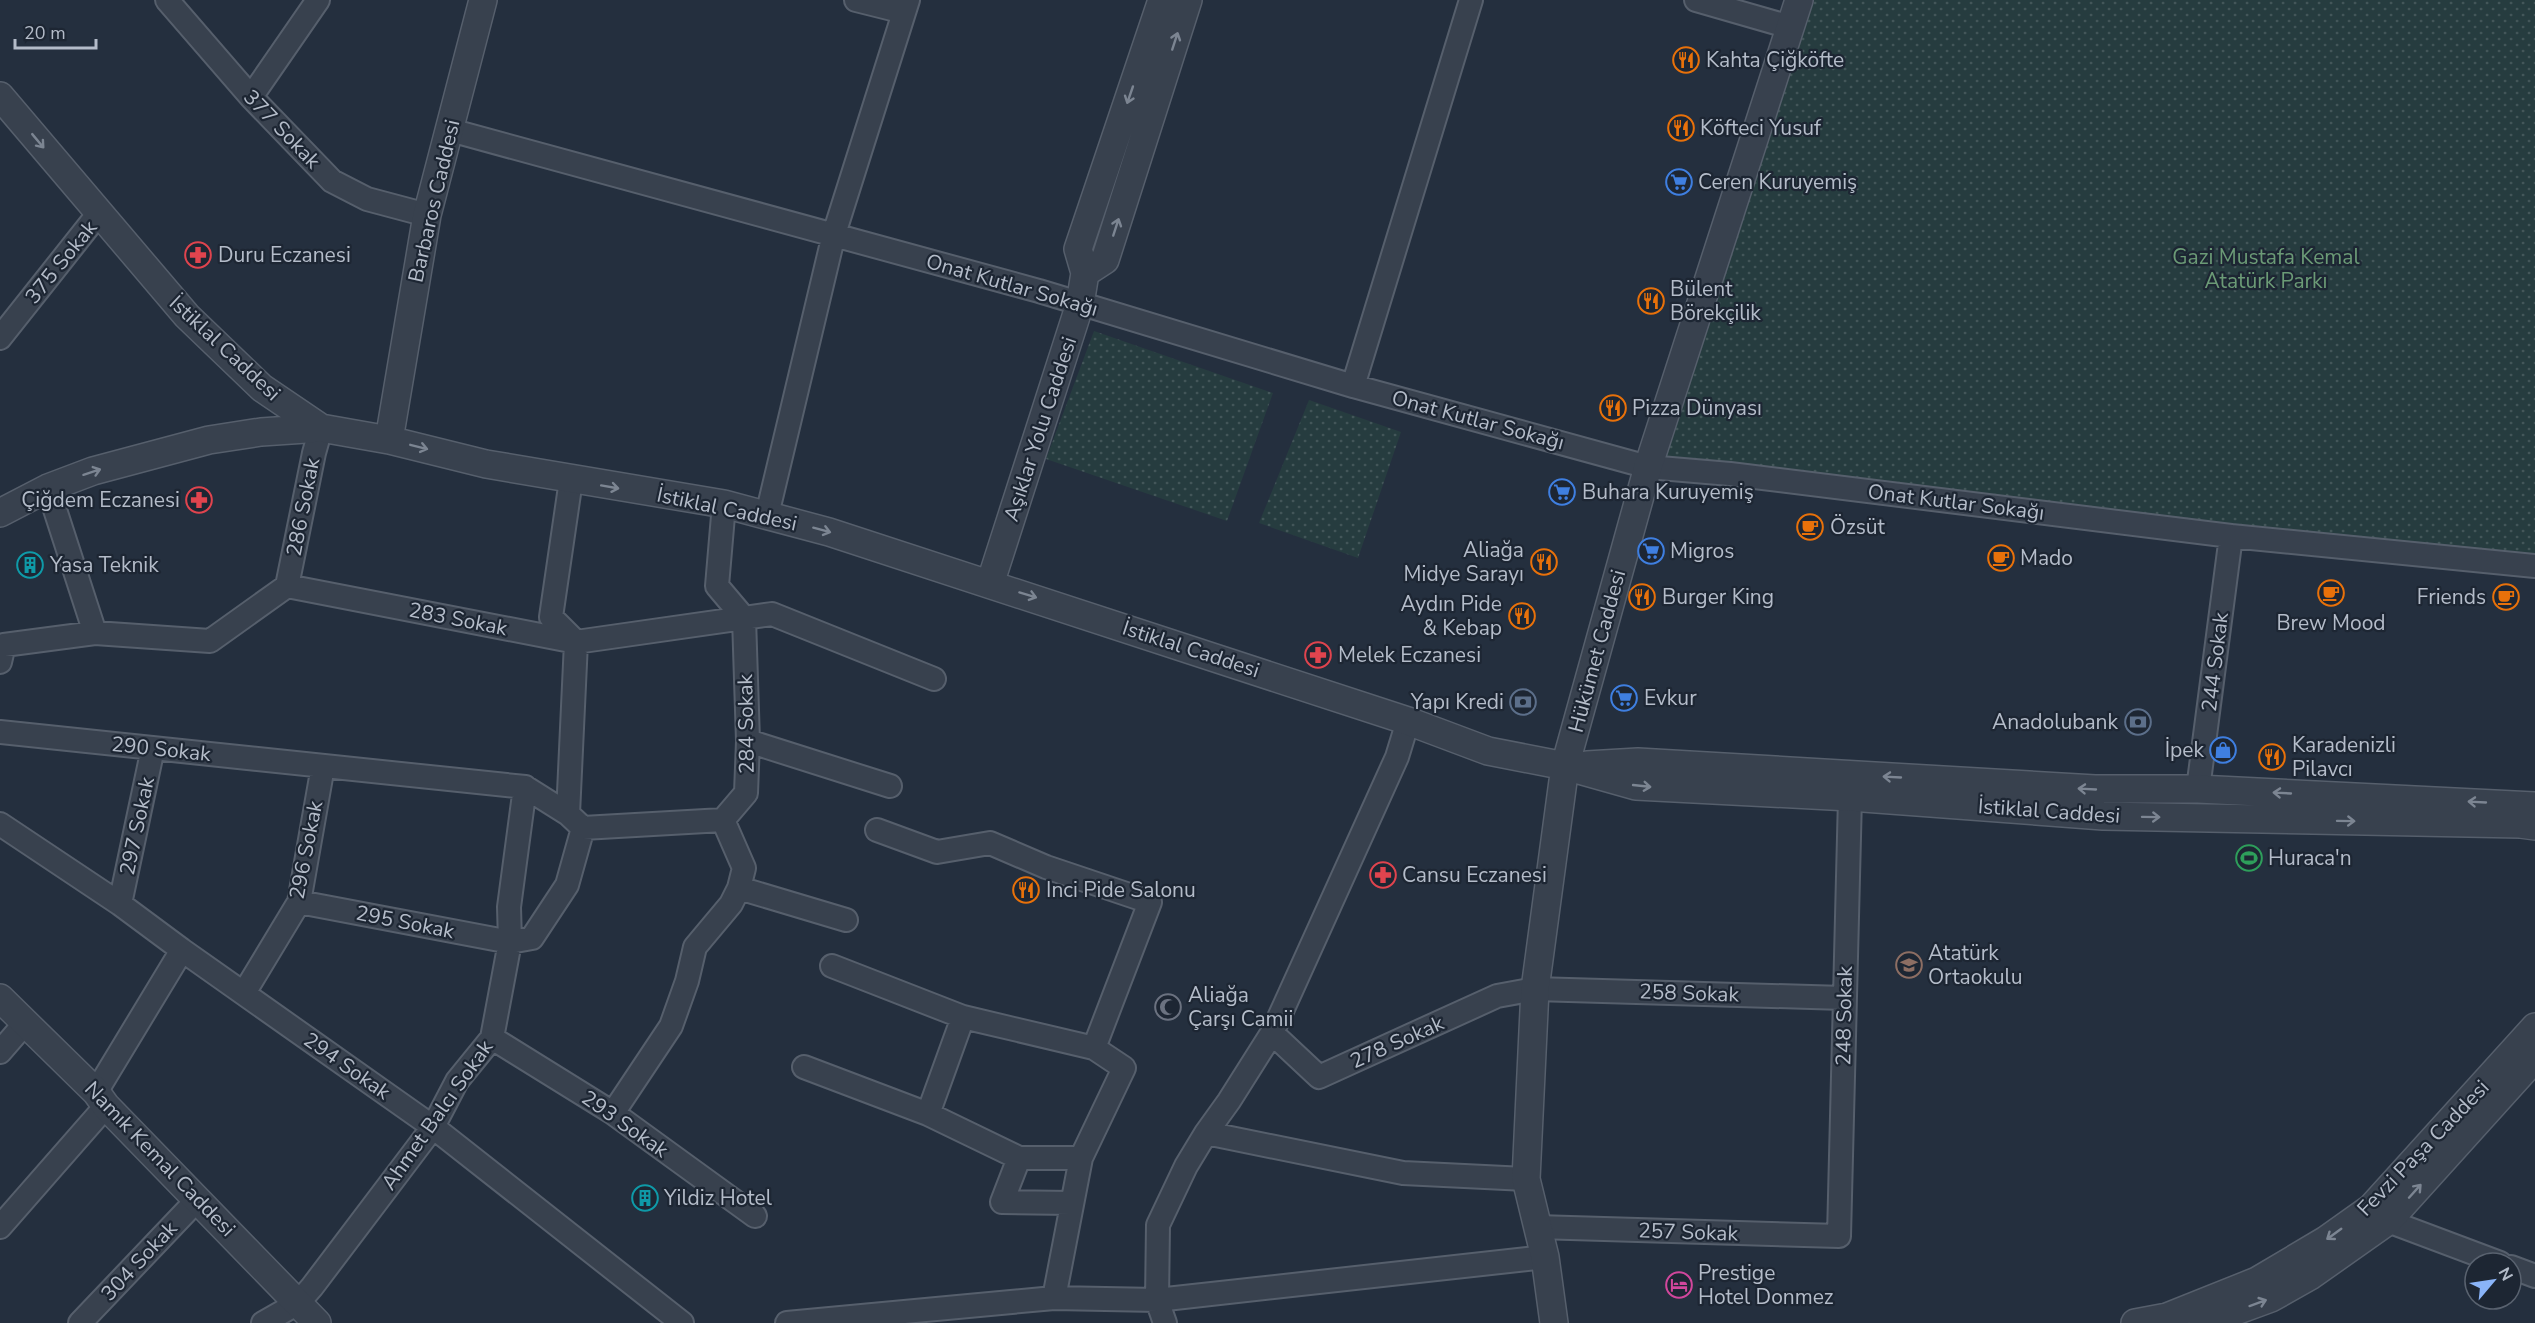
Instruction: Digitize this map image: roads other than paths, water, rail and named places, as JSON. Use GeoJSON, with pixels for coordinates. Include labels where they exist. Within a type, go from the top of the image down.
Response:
{"type":"FeatureCollection","features":[{"type":"Feature","properties":{"kind":"street","name":"377 Sokak"},"geometry":{"type":"LineString","coordinates":[[167,0],[251,97],[332,181],[367,199],[427,215]]}},
{"type":"Feature","properties":{"kind":"street"},"geometry":{"type":"LineString","coordinates":[[251,97],[318,0]]}},
{"type":"Feature","properties":{"kind":"street","name":"Barbaros Caddesi"},"geometry":{"type":"LineString","coordinates":[[389,440],[427,215],[483,0]]}},
{"type":"Feature","properties":{"kind":"street"},"geometry":{"type":"LineString","coordinates":[[767,515],[834,234],[906,6],[856,0]]}},
{"type":"Feature","properties":{"kind":"street","name":"Aşıklar Yolu Caddesi"},"geometry":{"type":"LineString","coordinates":[[990,584],[1080,304],[1085,273],[1078,249],[1162,0]]}},
{"type":"Feature","properties":{"kind":"street"},"geometry":{"type":"LineString","coordinates":[[1085,273],[1105,260],[1188,0]]}},
{"type":"Feature","properties":{"kind":"street"},"geometry":{"type":"LineString","coordinates":[[1353,386],[1471,0]]}},
{"type":"Feature","properties":{"kind":"street"},"geometry":{"type":"LineString","coordinates":[[1696,0],[1790,27]]}},
{"type":"Feature","properties":{"kind":"street","name":"Hükümet Caddesi"},"geometry":{"type":"LineString","coordinates":[[1554,1323],[1545,1257],[1526,1179],[1535,989],[1565,766],[1648,467],[1799,0]]}},
{"type":"Feature","properties":{"kind":"street","name":"İstiklal Caddesi"},"geometry":{"type":"LineString","coordinates":[[0,96],[187,316],[262,388],[321,428],[389,440],[486,464],[724,504],[829,531],[1408,720],[1488,751],[1565,766],[1636,786],[1850,797],[2103,816],[2531,822]]}},
{"type":"Feature","properties":{"kind":"street","name":"Onat Kutlar Sokağı"},"geometry":{"type":"LineString","coordinates":[[450,130],[834,234],[1080,304],[1353,386],[1648,467],[1730,474],[2231,536],[2535,566]]}},
{"type":"Feature","properties":{"kind":"street","name":"375 Sokak"},"geometry":{"type":"LineString","coordinates":[[0,338],[99,213]]}},
{"type":"Feature","properties":{"kind":"street"},"geometry":{"type":"LineString","coordinates":[[0,513],[48,488],[93,471],[209,440],[261,432],[321,428]]}},
{"type":"Feature","properties":{"kind":"street","name":"286 Sokak"},"geometry":{"type":"LineString","coordinates":[[287,586],[321,428]]}},
{"type":"Feature","properties":{"kind":"street"},"geometry":{"type":"LineString","coordinates":[[510,942],[532,938],[567,885],[575,821],[576,642],[551,617],[571,480]]}},
{"type":"Feature","properties":{"kind":"street"},"geometry":{"type":"LineString","coordinates":[[48,488],[95,633]]}},
{"type":"Feature","properties":{"kind":"street"},"geometry":{"type":"LineString","coordinates":[[724,504],[717,586],[744,618]]}},
{"type":"Feature","properties":{"kind":"street","name":"244 Sokak"},"geometry":{"type":"LineString","coordinates":[[2198,789],[2231,536]]}},
{"type":"Feature","properties":{"kind":"street"},"geometry":{"type":"LineString","coordinates":[[0,662],[4,645],[95,633],[210,641],[287,586]]}},
{"type":"Feature","properties":{"kind":"street","name":"283 Sokak"},"geometry":{"type":"LineString","coordinates":[[287,586],[576,642],[772,614],[934,679]]}},
{"type":"Feature","properties":{"kind":"street","name":"284 Sokak"},"geometry":{"type":"LineString","coordinates":[[723,820],[746,794],[748,741],[744,618]]}},
{"type":"Feature","properties":{"kind":"street"},"geometry":{"type":"LineString","coordinates":[[1165,1323],[1157,1300],[1158,1225],[1186,1167],[1206,1133],[1272,1034],[1397,757],[1408,720]]}},
{"type":"Feature","properties":{"kind":"street","name":"290 Sokak"},"geometry":{"type":"LineString","coordinates":[[0,732],[525,787]]}},
{"type":"Feature","properties":{"kind":"street"},"geometry":{"type":"LineString","coordinates":[[748,741],[890,786]]}},
{"type":"Feature","properties":{"kind":"street","name":"297 Sokak"},"geometry":{"type":"LineString","coordinates":[[120,904],[153,748]]}},
{"type":"Feature","properties":{"kind":"street","name":"İstiklal Caddesi"},"geometry":{"type":"LineString","coordinates":[[1565,766],[1638,762],[2095,789],[2198,789],[2531,822]]}},
{"type":"Feature","properties":{"kind":"street","name":"296 Sokak"},"geometry":{"type":"LineString","coordinates":[[243,993],[299,902],[323,766]]}},
{"type":"Feature","properties":{"kind":"street"},"geometry":{"type":"LineString","coordinates":[[525,787],[575,821],[723,820],[744,868],[739,888],[731,904],[695,947],[687,981],[670,1026],[613,1113]]}},
{"type":"Feature","properties":{"kind":"street","name":"Ahmet Balcı Sokak"},"geometry":{"type":"LineString","coordinates":[[298,1303],[433,1127],[458,1081],[492,1038],[510,942],[510,907],[525,787]]}},
{"type":"Feature","properties":{"kind":"street","name":"248 Sokak"},"geometry":{"type":"LineString","coordinates":[[1839,1236],[1850,797]]}},
{"type":"Feature","properties":{"kind":"street","name":"294 Sokak"},"geometry":{"type":"LineString","coordinates":[[0,824],[120,904],[433,1127],[682,1323]]}},
{"type":"Feature","properties":{"kind":"street"},"geometry":{"type":"LineString","coordinates":[[877,830],[937,852],[990,843],[1046,867],[1150,902],[1094,1048]]}},
{"type":"Feature","properties":{"kind":"street"},"geometry":{"type":"LineString","coordinates":[[739,888],[846,920]]}},
{"type":"Feature","properties":{"kind":"street","name":"295 Sokak"},"geometry":{"type":"LineString","coordinates":[[299,902],[510,942]]}},
{"type":"Feature","properties":{"kind":"street"},"geometry":{"type":"LineString","coordinates":[[0,1227],[101,1099],[182,950]]}},
{"type":"Feature","properties":{"kind":"street"},"geometry":{"type":"LineString","coordinates":[[832,966],[963,1017],[1094,1048],[1124,1068],[1082,1158],[1071,1203],[1054,1298]]}},
{"type":"Feature","properties":{"kind":"street","name":"278 Sokak"},"geometry":{"type":"LineString","coordinates":[[1272,1034],[1319,1077],[1497,996],[1535,989]]}},
{"type":"Feature","properties":{"kind":"street","name":"258 Sokak"},"geometry":{"type":"LineString","coordinates":[[1535,989],[1844,998]]}},
{"type":"Feature","properties":{"kind":"street","name":"Namık Kemal Caddesi"},"geometry":{"type":"LineString","coordinates":[[0,998],[26,1022],[317,1323]]}},
{"type":"Feature","properties":{"kind":"street"},"geometry":{"type":"LineString","coordinates":[[928,1114],[963,1017]]}},
{"type":"Feature","properties":{"kind":"street"},"geometry":{"type":"LineString","coordinates":[[0,1052],[26,1022]]}},
{"type":"Feature","properties":{"kind":"street","name":"Fevzi Paşa Caddesi"},"geometry":{"type":"LineString","coordinates":[[2135,1323],[2167,1317],[2257,1281],[2326,1240],[2380,1214],[2535,1027]]}},
{"type":"Feature","properties":{"kind":"street","name":"293 Sokak"},"geometry":{"type":"LineString","coordinates":[[492,1038],[613,1113],[755,1216]]}},
{"type":"Feature","properties":{"kind":"street","name":"Fevzi Paşa Caddesi"},"geometry":{"type":"LineString","coordinates":[[2203,1323],[2271,1298],[2310,1276],[2380,1214],[2535,1059]]}},
{"type":"Feature","properties":{"kind":"street"},"geometry":{"type":"LineString","coordinates":[[804,1067],[928,1114],[1019,1158],[1082,1158]]}},
{"type":"Feature","properties":{"kind":"street"},"geometry":{"type":"LineString","coordinates":[[1206,1133],[1402,1173],[1526,1179]]}},
{"type":"Feature","properties":{"kind":"street"},"geometry":{"type":"LineString","coordinates":[[1019,1158],[1002,1202],[1071,1203]]}},
{"type":"Feature","properties":{"kind":"street","name":"304 Sokak"},"geometry":{"type":"LineString","coordinates":[[80,1323],[198,1199]]}},
{"type":"Feature","properties":{"kind":"street"},"geometry":{"type":"LineString","coordinates":[[2380,1214],[2471,1251]]}},
{"type":"Feature","properties":{"kind":"street","name":"257 Sokak"},"geometry":{"type":"LineString","coordinates":[[1537,1227],[1839,1236]]}},
{"type":"Feature","properties":{"kind":"street"},"geometry":{"type":"LineString","coordinates":[[787,1323],[1054,1298],[1157,1300],[1545,1257]]}},
{"type":"Feature","properties":{"kind":"street"},"geometry":{"type":"LineString","coordinates":[[263,1323],[298,1303]]}},
{"type":"Feature","properties":{"kind":"place","name":"Kahta Çiğköfte"},"geometry":{"type":"Point","coordinates":[1686,60]}},
{"type":"Feature","properties":{"kind":"place","name":"Köfteci Yusuf"},"geometry":{"type":"Point","coordinates":[1681,128]}},
{"type":"Feature","properties":{"kind":"place","name":"Ceren Kuruyemiş"},"geometry":{"type":"Point","coordinates":[1679,182]}},
{"type":"Feature","properties":{"kind":"place","name":"Duru Eczanesi"},"geometry":{"type":"Point","coordinates":[198,255]}},
{"type":"Feature","properties":{"kind":"place","name":"Bülent Börekçilik"},"geometry":{"type":"Point","coordinates":[1651,301]}},
{"type":"Feature","properties":{"kind":"place","name":"Pizza Dünyası"},"geometry":{"type":"Point","coordinates":[1613,408]}},
{"type":"Feature","properties":{"kind":"place","name":"Buhara Kuruyemiş"},"geometry":{"type":"Point","coordinates":[1562,492]}},
{"type":"Feature","properties":{"kind":"place","name":"Çiğdem Eczanesi"},"geometry":{"type":"Point","coordinates":[199,500]}},
{"type":"Feature","properties":{"kind":"place","name":"Özsüt"},"geometry":{"type":"Point","coordinates":[1810,527]}},
{"type":"Feature","properties":{"kind":"place","name":"Migros"},"geometry":{"type":"Point","coordinates":[1651,551]}},
{"type":"Feature","properties":{"kind":"place","name":"Mado"},"geometry":{"type":"Point","coordinates":[2001,558]}},
{"type":"Feature","properties":{"kind":"place","name":"Aliağa Midye Sarayı"},"geometry":{"type":"Point","coordinates":[1544,562]}},
{"type":"Feature","properties":{"kind":"place","name":"Yasa Teknik"},"geometry":{"type":"Point","coordinates":[30,565]}},
{"type":"Feature","properties":{"kind":"place","name":"Brew Mood"},"geometry":{"type":"Point","coordinates":[2331,593]}},
{"type":"Feature","properties":{"kind":"place","name":"Burger King"},"geometry":{"type":"Point","coordinates":[1642,597]}},
{"type":"Feature","properties":{"kind":"place","name":"Friends"},"geometry":{"type":"Point","coordinates":[2506,597]}},
{"type":"Feature","properties":{"kind":"place","name":"Aydın Pide & Kebap"},"geometry":{"type":"Point","coordinates":[1522,616]}},
{"type":"Feature","properties":{"kind":"place","name":"Melek Eczanesi"},"geometry":{"type":"Point","coordinates":[1318,655]}},
{"type":"Feature","properties":{"kind":"place","name":"Evkur"},"geometry":{"type":"Point","coordinates":[1624,698]}},
{"type":"Feature","properties":{"kind":"place","name":"Yapı Kredi"},"geometry":{"type":"Point","coordinates":[1523,702]}},
{"type":"Feature","properties":{"kind":"place","name":"Anadolubank"},"geometry":{"type":"Point","coordinates":[2138,722]}},
{"type":"Feature","properties":{"kind":"place","name":"İpek"},"geometry":{"type":"Point","coordinates":[2223,750]}},
{"type":"Feature","properties":{"kind":"place","name":"Karadenizli Pilavcı"},"geometry":{"type":"Point","coordinates":[2272,757]}},
{"type":"Feature","properties":{"kind":"place","name":"Huraca'n"},"geometry":{"type":"Point","coordinates":[2249,858]}},
{"type":"Feature","properties":{"kind":"place","name":"Cansu Eczanesi"},"geometry":{"type":"Point","coordinates":[1383,875]}},
{"type":"Feature","properties":{"kind":"place","name":"Inci Pide Salonu"},"geometry":{"type":"Point","coordinates":[1026,890]}},
{"type":"Feature","properties":{"kind":"place","name":"Atatürk Ortaokulu"},"geometry":{"type":"Point","coordinates":[1909,965]}},
{"type":"Feature","properties":{"kind":"place","name":"Aliağa Çarşı Camii"},"geometry":{"type":"Point","coordinates":[1168,1007]}},
{"type":"Feature","properties":{"kind":"place","name":"Yildiz Hotel"},"geometry":{"type":"Point","coordinates":[645,1198]}},
{"type":"Feature","properties":{"kind":"place","name":"Prestige Hotel Donmez"},"geometry":{"type":"Point","coordinates":[1679,1285]}},
{"type":"Feature","properties":{"kind":"park label","name":"Gazi Mustafa Kemal Atatürk Parkı"},"geometry":{"type":"Point","coordinates":[2266,269]}}]}
